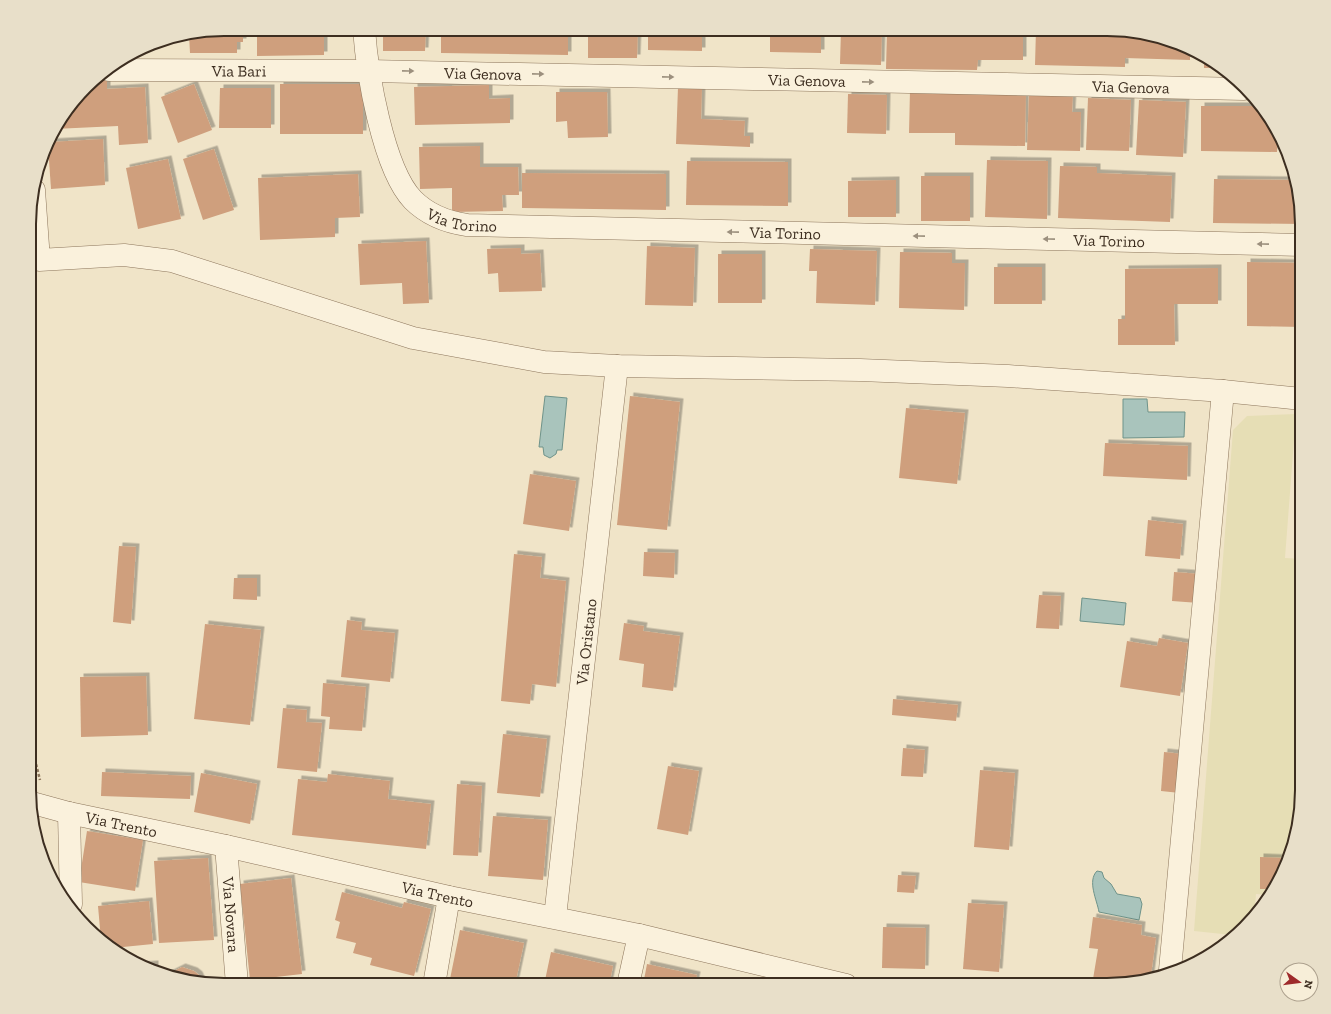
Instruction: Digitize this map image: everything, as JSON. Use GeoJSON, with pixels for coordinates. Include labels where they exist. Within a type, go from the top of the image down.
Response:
{"type":"FeatureCollection","features":[{"type":"Feature","properties":{"kind":"street","name":"Via Torino"},"geometry":{"type":"LineString","coordinates":[[365,36],[369,71],[384,139],[398,177],[412,199],[420,206],[441,219],[454,223],[467,225],[1295,245]]}},
{"type":"Feature","properties":{"kind":"street","name":"Via Bari"},"geometry":{"type":"LineString","coordinates":[[117,70],[369,71]]}},
{"type":"Feature","properties":{"kind":"street","name":"Via Genova"},"geometry":{"type":"LineString","coordinates":[[369,71],[1238,89]]}},
{"type":"Feature","properties":{"kind":"street"},"geometry":{"type":"LineString","coordinates":[[36,218],[39,260],[124,255],[172,261],[413,338],[544,362],[617,366],[928,372],[1222,391],[1295,398]]}},
{"type":"Feature","properties":{"kind":"street","name":"Via Oristano"},"geometry":{"type":"LineString","coordinates":[[555,917],[617,366]]}},
{"type":"Feature","properties":{"kind":"street"},"geometry":{"type":"LineString","coordinates":[[1170,967],[1222,391]]}},
{"type":"Feature","properties":{"kind":"street"},"geometry":{"type":"LineString","coordinates":[[49,807],[69,896]]}},
{"type":"Feature","properties":{"kind":"street","name":"Via Trento"},"geometry":{"type":"LineString","coordinates":[[49,807],[449,897],[639,935],[803,978]]}},
{"type":"Feature","properties":{"kind":"street","name":"Via Novara"},"geometry":{"type":"LineString","coordinates":[[226,846],[236,978]]}},
{"type":"Feature","properties":{"kind":"street"},"geometry":{"type":"LineString","coordinates":[[435,978],[449,897]]}},
{"type":"Feature","properties":{"kind":"street"},"geometry":{"type":"LineString","coordinates":[[630,978],[639,935]]}},
{"type":"Feature","properties":{"kind":"path"},"geometry":{"type":"LineString","coordinates":[[36,767],[49,807]]}},
{"type":"Feature","properties":{"kind":"shaded area"},"geometry":{"type":"Polygon","coordinates":[[[1295,414],[1285,558],[1295,559],[1295,802],[1289,838],[1276,873],[1263,895],[1256,894],[1255,905],[1248,914],[1227,934],[1194,931],[1233,430],[1247,416],[1295,414]]]}},
{"type":"Feature","properties":{"kind":"water"},"geometry":{"type":"Polygon","coordinates":[[[545,396],[567,398],[562,450],[557,450],[556,454],[550,458],[544,455],[543,447],[539,447],[545,396]]]}},
{"type":"Feature","properties":{"kind":"water"},"geometry":{"type":"Polygon","coordinates":[[[1123,399],[1147,399],[1148,412],[1185,412],[1184,437],[1123,438],[1123,399]]]}},
{"type":"Feature","properties":{"kind":"water"},"geometry":{"type":"Polygon","coordinates":[[[1082,598],[1126,603],[1124,625],[1080,621],[1082,598]]]}},
{"type":"Feature","properties":{"kind":"water"},"geometry":{"type":"Polygon","coordinates":[[[1097,871],[1102,872],[1104,878],[1111,884],[1117,894],[1140,898],[1142,904],[1139,920],[1099,912],[1093,885],[1094,875],[1097,871]]]}},
{"type":"Feature","properties":{"kind":"building"},"geometry":{"type":"Polygon","coordinates":[[[212,36],[243,36],[243,42],[237,42],[237,53],[190,53],[189,40],[212,36]]]}},
{"type":"Feature","properties":{"kind":"building"},"geometry":{"type":"Polygon","coordinates":[[[257,36],[324,36],[324,55],[257,56],[257,36]]]}},
{"type":"Feature","properties":{"kind":"building"},"geometry":{"type":"Polygon","coordinates":[[[383,36],[426,36],[425,51],[383,51],[383,36]]]}},
{"type":"Feature","properties":{"kind":"building"},"geometry":{"type":"Polygon","coordinates":[[[441,36],[568,36],[568,55],[441,53],[441,36]]]}},
{"type":"Feature","properties":{"kind":"building"},"geometry":{"type":"Polygon","coordinates":[[[588,36],[638,36],[637,58],[588,58],[588,36]]]}},
{"type":"Feature","properties":{"kind":"building"},"geometry":{"type":"Polygon","coordinates":[[[648,36],[702,36],[702,51],[648,50],[648,36]]]}},
{"type":"Feature","properties":{"kind":"building"},"geometry":{"type":"Polygon","coordinates":[[[770,36],[821,36],[821,53],[770,52],[770,36]]]}},
{"type":"Feature","properties":{"kind":"building"},"geometry":{"type":"Polygon","coordinates":[[[841,36],[882,36],[881,65],[840,64],[841,36]]]}},
{"type":"Feature","properties":{"kind":"building"},"geometry":{"type":"Polygon","coordinates":[[[887,36],[1023,36],[1023,60],[978,60],[977,70],[886,69],[887,36]]]}},
{"type":"Feature","properties":{"kind":"building"},"geometry":{"type":"Polygon","coordinates":[[[1036,36],[1119,36],[1155,42],[1190,55],[1190,60],[1125,58],[1125,67],[1035,65],[1036,36]]]}},
{"type":"Feature","properties":{"kind":"building"},"geometry":{"type":"Polygon","coordinates":[[[1204,63],[1211,68],[1204,68],[1204,63]]]}},
{"type":"Feature","properties":{"kind":"building"},"geometry":{"type":"Polygon","coordinates":[[[106,78],[107,89],[145,87],[148,143],[119,145],[118,126],[62,129],[83,100],[106,78]]]}},
{"type":"Feature","properties":{"kind":"building"},"geometry":{"type":"Polygon","coordinates":[[[194,84],[212,130],[178,143],[161,97],[194,84]]]}},
{"type":"Feature","properties":{"kind":"building"},"geometry":{"type":"Polygon","coordinates":[[[280,84],[363,84],[363,134],[280,134],[280,84]]]}},
{"type":"Feature","properties":{"kind":"building"},"geometry":{"type":"Polygon","coordinates":[[[489,85],[489,99],[510,98],[510,123],[415,125],[414,87],[489,85]]]}},
{"type":"Feature","properties":{"kind":"building"},"geometry":{"type":"Polygon","coordinates":[[[678,87],[702,88],[701,119],[745,121],[744,136],[750,136],[750,147],[676,144],[678,87]]]}},
{"type":"Feature","properties":{"kind":"building"},"geometry":{"type":"Polygon","coordinates":[[[220,88],[271,88],[271,128],[219,128],[220,88]]]}},
{"type":"Feature","properties":{"kind":"building"},"geometry":{"type":"Polygon","coordinates":[[[910,90],[1026,92],[1025,146],[955,145],[955,133],[909,133],[910,90]]]}},
{"type":"Feature","properties":{"kind":"building"},"geometry":{"type":"Polygon","coordinates":[[[556,92],[607,92],[608,137],[568,138],[567,121],[556,122],[556,92]]]}},
{"type":"Feature","properties":{"kind":"building"},"geometry":{"type":"Polygon","coordinates":[[[1029,93],[1073,94],[1072,112],[1081,112],[1080,151],[1027,150],[1029,93]]]}},
{"type":"Feature","properties":{"kind":"building"},"geometry":{"type":"Polygon","coordinates":[[[848,94],[887,95],[886,134],[847,133],[848,94]]]}},
{"type":"Feature","properties":{"kind":"building"},"geometry":{"type":"Polygon","coordinates":[[[1088,98],[1131,100],[1129,151],[1086,150],[1088,98]]]}},
{"type":"Feature","properties":{"kind":"building"},"geometry":{"type":"Polygon","coordinates":[[[1139,100],[1186,102],[1183,157],[1136,155],[1139,100]]]}},
{"type":"Feature","properties":{"kind":"building"},"geometry":{"type":"Polygon","coordinates":[[[1201,106],[1253,106],[1270,130],[1277,144],[1277,152],[1201,151],[1201,106]]]}},
{"type":"Feature","properties":{"kind":"building"},"geometry":{"type":"Polygon","coordinates":[[[103,139],[105,185],[51,189],[49,156],[55,142],[103,139]]]}},
{"type":"Feature","properties":{"kind":"building"},"geometry":{"type":"Polygon","coordinates":[[[480,146],[480,167],[518,167],[519,195],[502,195],[503,211],[452,212],[452,188],[420,189],[419,147],[480,146]]]}},
{"type":"Feature","properties":{"kind":"building"},"geometry":{"type":"Polygon","coordinates":[[[214,149],[234,210],[203,220],[183,159],[214,149]]]}},
{"type":"Feature","properties":{"kind":"building"},"geometry":{"type":"Polygon","coordinates":[[[168,159],[181,219],[138,229],[126,168],[168,159]]]}},
{"type":"Feature","properties":{"kind":"building"},"geometry":{"type":"Polygon","coordinates":[[[987,160],[1048,161],[1047,219],[985,217],[987,160]]]}},
{"type":"Feature","properties":{"kind":"building"},"geometry":{"type":"Polygon","coordinates":[[[687,161],[788,162],[788,206],[686,205],[687,161]]]}},
{"type":"Feature","properties":{"kind":"building"},"geometry":{"type":"Polygon","coordinates":[[[1060,166],[1097,167],[1097,173],[1172,176],[1170,222],[1058,218],[1060,166]]]}},
{"type":"Feature","properties":{"kind":"building"},"geometry":{"type":"Polygon","coordinates":[[[522,173],[666,174],[666,210],[522,208],[522,173]]]}},
{"type":"Feature","properties":{"kind":"building"},"geometry":{"type":"Polygon","coordinates":[[[358,174],[360,217],[335,218],[335,237],[260,240],[258,178],[358,174]]]}},
{"type":"Feature","properties":{"kind":"building"},"geometry":{"type":"Polygon","coordinates":[[[921,176],[970,176],[970,221],[921,221],[921,176]]]}},
{"type":"Feature","properties":{"kind":"building"},"geometry":{"type":"Polygon","coordinates":[[[1214,179],[1290,180],[1295,212],[1295,224],[1213,223],[1214,179]]]}},
{"type":"Feature","properties":{"kind":"building"},"geometry":{"type":"Polygon","coordinates":[[[896,180],[896,217],[848,217],[848,181],[896,180]]]}},
{"type":"Feature","properties":{"kind":"building"},"geometry":{"type":"Polygon","coordinates":[[[426,241],[429,303],[403,304],[402,283],[360,285],[358,244],[426,241]]]}},
{"type":"Feature","properties":{"kind":"building"},"geometry":{"type":"Polygon","coordinates":[[[647,246],[695,248],[693,306],[645,305],[647,246]]]}},
{"type":"Feature","properties":{"kind":"building"},"geometry":{"type":"Polygon","coordinates":[[[521,248],[521,254],[540,253],[542,291],[499,292],[498,273],[488,274],[487,249],[521,248]]]}},
{"type":"Feature","properties":{"kind":"building"},"geometry":{"type":"Polygon","coordinates":[[[810,249],[877,251],[875,305],[816,303],[817,271],[809,271],[810,249]]]}},
{"type":"Feature","properties":{"kind":"building"},"geometry":{"type":"Polygon","coordinates":[[[900,252],[952,253],[952,263],[965,263],[964,310],[899,308],[900,252]]]}},
{"type":"Feature","properties":{"kind":"building"},"geometry":{"type":"Polygon","coordinates":[[[718,254],[762,254],[762,303],[718,303],[718,254]]]}},
{"type":"Feature","properties":{"kind":"building"},"geometry":{"type":"Polygon","coordinates":[[[1247,262],[1295,263],[1295,327],[1247,326],[1247,262]]]}},
{"type":"Feature","properties":{"kind":"building"},"geometry":{"type":"Polygon","coordinates":[[[994,267],[1042,267],[1042,304],[994,304],[994,267]]]}},
{"type":"Feature","properties":{"kind":"building"},"geometry":{"type":"Polygon","coordinates":[[[1218,268],[1218,304],[1174,304],[1175,345],[1118,345],[1118,319],[1125,319],[1125,269],[1218,268]]]}},
{"type":"Feature","properties":{"kind":"building"},"geometry":{"type":"Polygon","coordinates":[[[630,396],[680,402],[667,530],[617,525],[630,396]]]}},
{"type":"Feature","properties":{"kind":"building"},"geometry":{"type":"Polygon","coordinates":[[[906,408],[965,413],[957,484],[899,478],[906,408]]]}},
{"type":"Feature","properties":{"kind":"building"},"geometry":{"type":"Polygon","coordinates":[[[1105,443],[1188,446],[1187,480],[1103,476],[1105,443]]]}},
{"type":"Feature","properties":{"kind":"building"},"geometry":{"type":"Polygon","coordinates":[[[530,474],[576,481],[569,531],[523,524],[530,474]]]}},
{"type":"Feature","properties":{"kind":"building"},"geometry":{"type":"Polygon","coordinates":[[[1148,520],[1183,524],[1180,559],[1145,556],[1148,520]]]}},
{"type":"Feature","properties":{"kind":"building"},"geometry":{"type":"Polygon","coordinates":[[[119,546],[136,547],[131,624],[113,622],[119,546]]]}},
{"type":"Feature","properties":{"kind":"building"},"geometry":{"type":"Polygon","coordinates":[[[644,552],[675,553],[674,578],[643,576],[644,552]]]}},
{"type":"Feature","properties":{"kind":"building"},"geometry":{"type":"Polygon","coordinates":[[[514,554],[542,557],[540,578],[566,581],[556,687],[532,684],[530,704],[501,701],[514,554]]]}},
{"type":"Feature","properties":{"kind":"building"},"geometry":{"type":"Polygon","coordinates":[[[1174,572],[1201,574],[1199,603],[1172,601],[1174,572]]]}},
{"type":"Feature","properties":{"kind":"building"},"geometry":{"type":"Polygon","coordinates":[[[234,578],[257,578],[257,600],[233,599],[234,578]]]}},
{"type":"Feature","properties":{"kind":"building"},"geometry":{"type":"Polygon","coordinates":[[[1039,595],[1061,596],[1059,629],[1036,628],[1039,595]]]}},
{"type":"Feature","properties":{"kind":"building"},"geometry":{"type":"Polygon","coordinates":[[[347,620],[362,622],[361,630],[395,633],[390,682],[341,677],[347,620]]]}},
{"type":"Feature","properties":{"kind":"building"},"geometry":{"type":"Polygon","coordinates":[[[624,623],[644,626],[643,631],[680,636],[673,691],[642,687],[644,664],[619,660],[624,623]]]}},
{"type":"Feature","properties":{"kind":"building"},"geometry":{"type":"Polygon","coordinates":[[[205,624],[261,630],[250,725],[194,719],[205,624]]]}},
{"type":"Feature","properties":{"kind":"building"},"geometry":{"type":"Polygon","coordinates":[[[1159,638],[1188,643],[1180,696],[1120,687],[1127,641],[1157,646],[1159,638]]]}},
{"type":"Feature","properties":{"kind":"building"},"geometry":{"type":"Polygon","coordinates":[[[146,676],[148,735],[81,737],[80,677],[146,676]]]}},
{"type":"Feature","properties":{"kind":"building"},"geometry":{"type":"Polygon","coordinates":[[[323,683],[366,687],[362,731],[329,729],[330,717],[321,716],[323,683]]]}},
{"type":"Feature","properties":{"kind":"building"},"geometry":{"type":"Polygon","coordinates":[[[893,699],[958,705],[956,721],[892,715],[893,699]]]}},
{"type":"Feature","properties":{"kind":"building"},"geometry":{"type":"Polygon","coordinates":[[[283,708],[307,710],[306,722],[322,723],[317,772],[277,768],[283,708]]]}},
{"type":"Feature","properties":{"kind":"building"},"geometry":{"type":"Polygon","coordinates":[[[503,734],[547,739],[540,797],[497,793],[503,734]]]}},
{"type":"Feature","properties":{"kind":"building"},"geometry":{"type":"Polygon","coordinates":[[[903,748],[925,750],[923,777],[901,776],[903,748]]]}},
{"type":"Feature","properties":{"kind":"building"},"geometry":{"type":"Polygon","coordinates":[[[1164,752],[1183,754],[1180,793],[1161,791],[1164,752]]]}},
{"type":"Feature","properties":{"kind":"building"},"geometry":{"type":"Polygon","coordinates":[[[668,766],[699,771],[688,835],[657,829],[668,766]]]}},
{"type":"Feature","properties":{"kind":"building"},"geometry":{"type":"Polygon","coordinates":[[[980,770],[1015,773],[1009,850],[974,847],[980,770]]]}},
{"type":"Feature","properties":{"kind":"building"},"geometry":{"type":"Polygon","coordinates":[[[102,772],[191,776],[190,799],[101,796],[102,772]]]}},
{"type":"Feature","properties":{"kind":"building"},"geometry":{"type":"Polygon","coordinates":[[[201,773],[257,784],[250,824],[194,812],[201,773]]]}},
{"type":"Feature","properties":{"kind":"building"},"geometry":{"type":"Polygon","coordinates":[[[328,774],[390,781],[388,799],[431,804],[426,849],[292,835],[298,779],[327,782],[328,774]]]}},
{"type":"Feature","properties":{"kind":"building"},"geometry":{"type":"Polygon","coordinates":[[[457,784],[482,786],[478,856],[453,855],[457,784]]]}},
{"type":"Feature","properties":{"kind":"building"},"geometry":{"type":"Polygon","coordinates":[[[493,816],[548,820],[543,880],[488,876],[493,816]]]}},
{"type":"Feature","properties":{"kind":"building"},"geometry":{"type":"Polygon","coordinates":[[[87,831],[143,840],[135,891],[79,882],[87,831]]]}},
{"type":"Feature","properties":{"kind":"building"},"geometry":{"type":"Polygon","coordinates":[[[1260,857],[1282,858],[1266,889],[1260,889],[1260,857]]]}},
{"type":"Feature","properties":{"kind":"building"},"geometry":{"type":"Polygon","coordinates":[[[208,858],[214,940],[159,943],[154,861],[208,858]]]}},
{"type":"Feature","properties":{"kind":"building"},"geometry":{"type":"Polygon","coordinates":[[[898,875],[916,876],[914,893],[897,892],[898,875]]]}},
{"type":"Feature","properties":{"kind":"building"},"geometry":{"type":"Polygon","coordinates":[[[291,878],[302,974],[267,978],[250,978],[240,884],[291,878]]]}},
{"type":"Feature","properties":{"kind":"building"},"geometry":{"type":"Polygon","coordinates":[[[342,892],[402,908],[404,902],[431,909],[414,976],[370,965],[372,958],[353,953],[356,943],[336,938],[340,922],[335,920],[342,892]]]}},
{"type":"Feature","properties":{"kind":"building"},"geometry":{"type":"Polygon","coordinates":[[[149,901],[153,944],[122,947],[100,931],[98,906],[149,901]]]}},
{"type":"Feature","properties":{"kind":"building"},"geometry":{"type":"Polygon","coordinates":[[[968,903],[1004,905],[999,972],[963,969],[968,903]]]}},
{"type":"Feature","properties":{"kind":"building"},"geometry":{"type":"Polygon","coordinates":[[[1093,917],[1142,925],[1141,935],[1156,938],[1151,973],[1119,978],[1093,978],[1098,949],[1089,948],[1093,917]]]}},
{"type":"Feature","properties":{"kind":"building"},"geometry":{"type":"Polygon","coordinates":[[[883,927],[926,928],[925,969],[882,968],[883,927]]]}},
{"type":"Feature","properties":{"kind":"building"},"geometry":{"type":"Polygon","coordinates":[[[460,930],[524,943],[516,978],[450,978],[460,930]]]}},
{"type":"Feature","properties":{"kind":"building"},"geometry":{"type":"Polygon","coordinates":[[[551,952],[613,966],[610,978],[545,978],[551,952]]]}},
{"type":"Feature","properties":{"kind":"building"},"geometry":{"type":"Polygon","coordinates":[[[647,964],[697,975],[696,978],[644,978],[647,964]]]}},
{"type":"Feature","properties":{"kind":"building"},"geometry":{"type":"Polygon","coordinates":[[[182,967],[194,971],[199,976],[176,972],[174,971],[182,967]]]}}]}
